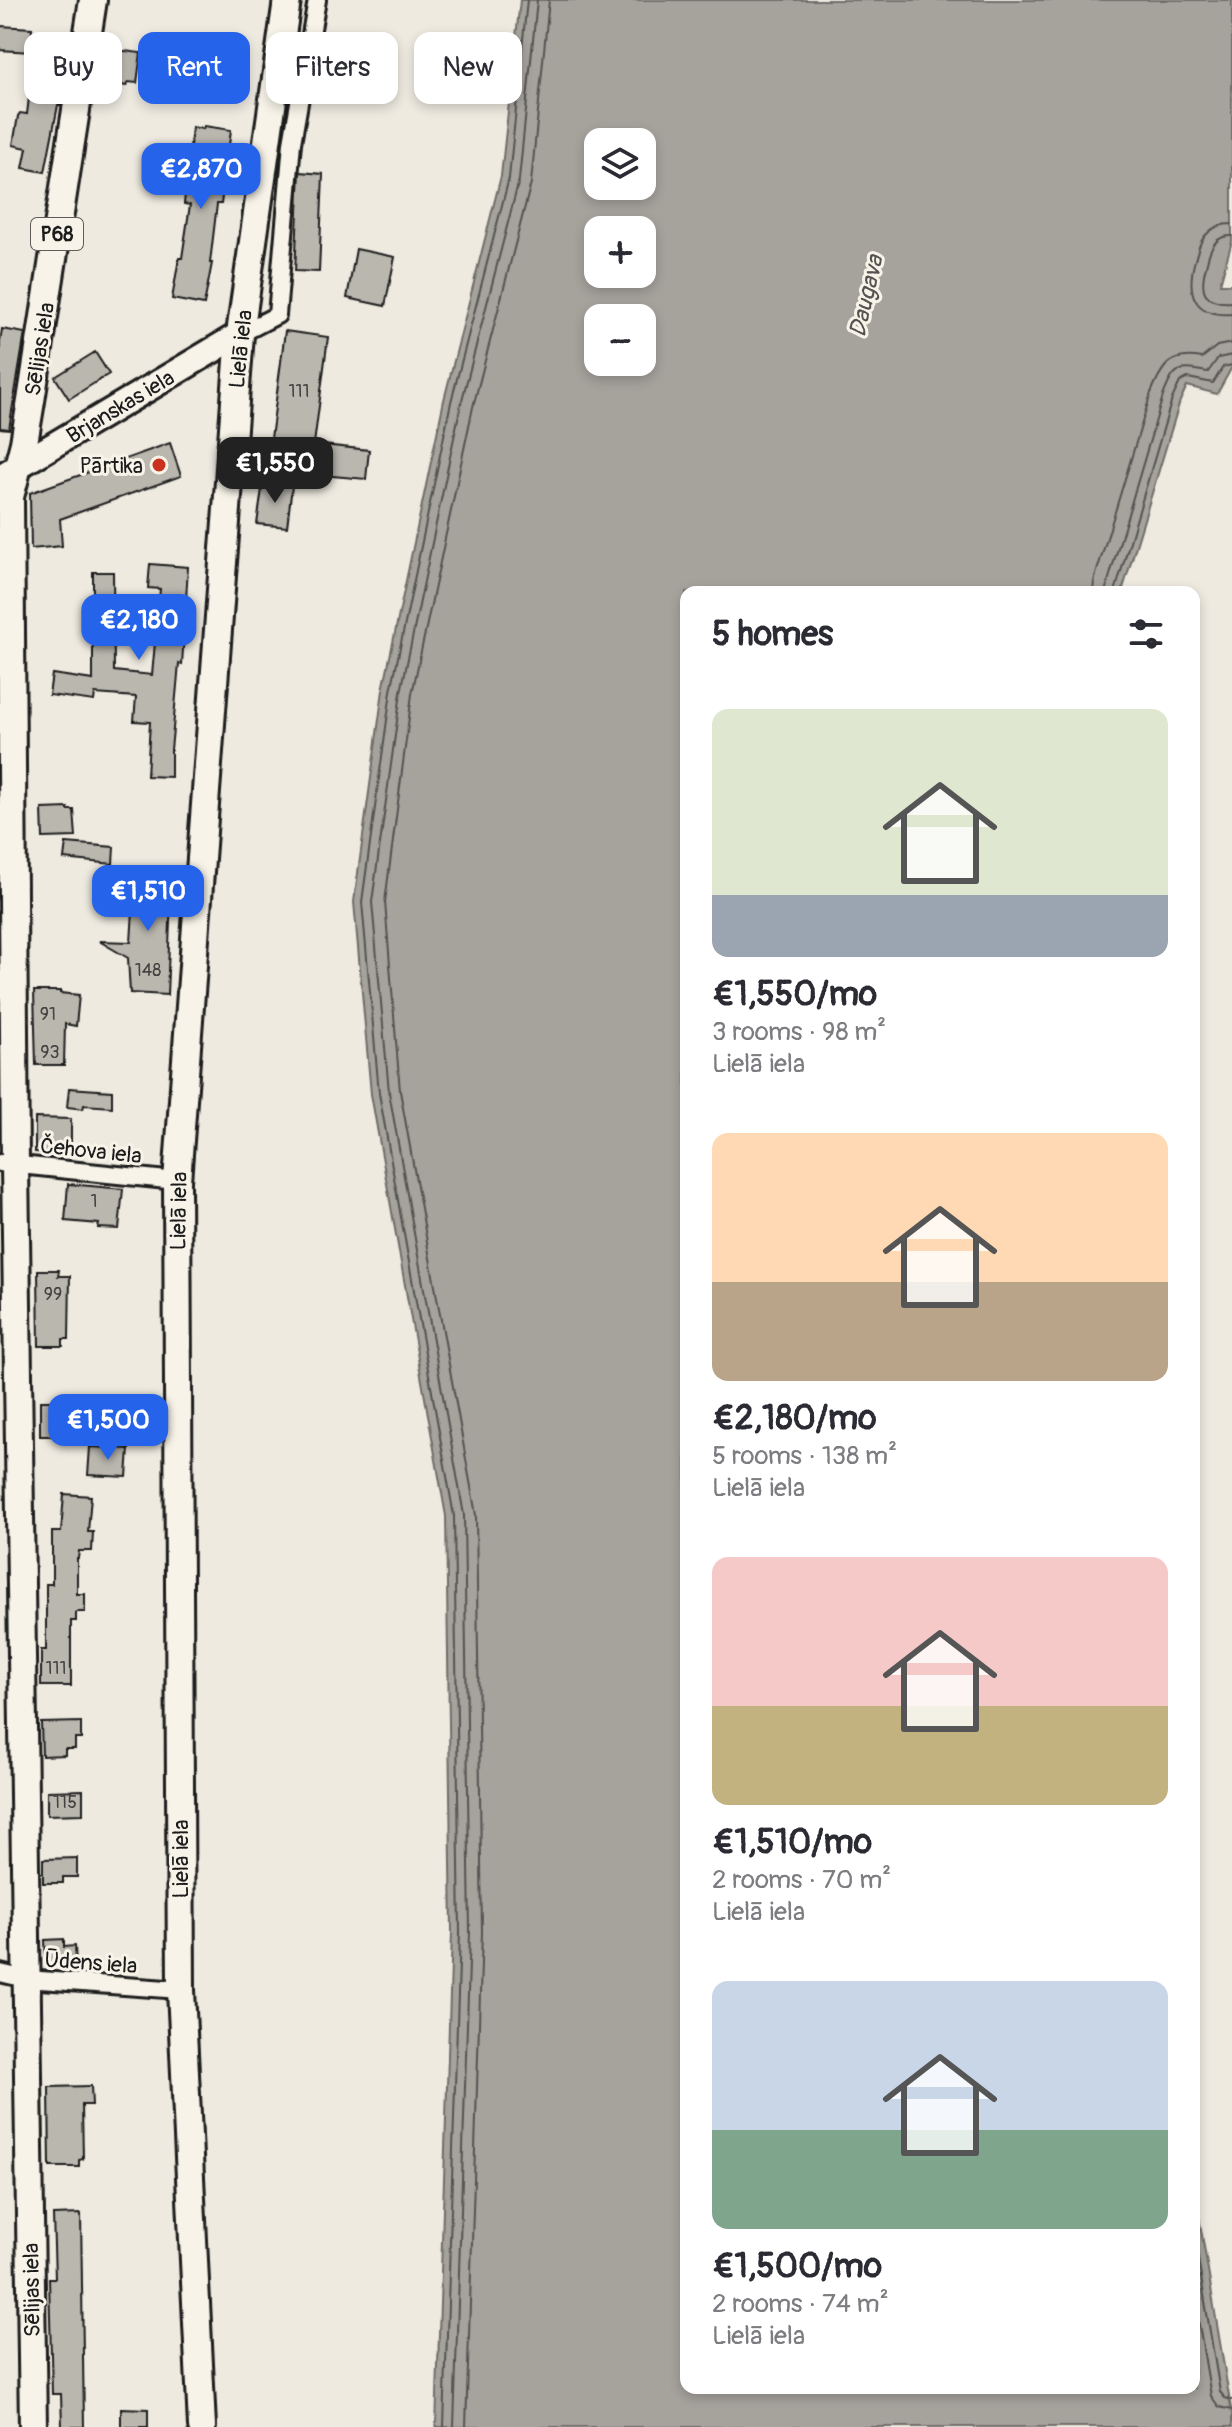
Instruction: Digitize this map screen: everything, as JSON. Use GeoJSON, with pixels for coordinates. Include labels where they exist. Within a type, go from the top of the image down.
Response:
{"type":"FeatureCollection","features":[{"type":"Feature","properties":{"kind":"main road","name":"Sēlijas iela"},"geometry":{"type":"LineString","coordinates":[[33,2427],[8,1164],[9,472],[31,401],[93,0]]}},
{"type":"Feature","properties":{"kind":"main road","name":"Lielā iela"},"geometry":{"type":"LineString","coordinates":[[202,2427],[181,1990],[177,1181],[240,334],[287,0]]}},
{"type":"Feature","properties":{"kind":"main road","name":"Brjanskas iela"},"geometry":{"type":"LineString","coordinates":[[9,472],[240,334]]}},
{"type":"Feature","properties":{"kind":"street"},"geometry":{"type":"LineString","coordinates":[[240,334],[277,315],[292,143],[317,0]]}},
{"type":"Feature","properties":{"kind":"street","name":"Čehova iela"},"geometry":{"type":"LineString","coordinates":[[8,1164],[177,1181]]}},
{"type":"Feature","properties":{"kind":"street","name":"Ūdens iela"},"geometry":{"type":"LineString","coordinates":[[0,1973],[26,1979],[181,1990]]}},
{"type":"Feature","properties":{"kind":"water","name":"Daugava"},"geometry":{"type":"Polygon","coordinates":[[[520,0],[1232,0],[1232,241],[1220,284],[1232,284],[1232,367],[1217,394],[1187,386],[1124,586],[680,586],[680,2394],[1200,2394],[1200,2223],[1232,2427],[436,2427],[452,1932],[446,1516],[371,1094],[354,902],[383,690],[444,400],[501,176],[509,104],[522,104],[522,32],[517,32],[520,0]]]}},
{"type":"Feature","properties":{"kind":"building"},"geometry":{"type":"Polygon","coordinates":[[[0,26],[32,28],[32,32],[24,32],[24,52],[0,50],[0,26]]]}},
{"type":"Feature","properties":{"kind":"building"},"geometry":{"type":"Polygon","coordinates":[[[122,51],[138,53],[137,83],[128,82],[127,86],[122,85],[122,51]]]}},
{"type":"Feature","properties":{"kind":"building"},"geometry":{"type":"Polygon","coordinates":[[[28,104],[61,104],[58,105],[45,172],[23,168],[27,148],[13,145],[18,116],[20,113],[27,114],[28,104]]]}},
{"type":"Feature","properties":{"kind":"building"},"geometry":{"type":"Polygon","coordinates":[[[204,126],[231,130],[221,204],[217,204],[212,263],[204,305],[172,299],[190,205],[184,204],[192,127],[203,129],[204,126]]]}},
{"type":"Feature","properties":{"kind":"building"},"geometry":{"type":"Polygon","coordinates":[[[300,172],[323,174],[319,272],[295,271],[300,172]]]}},
{"type":"Feature","properties":{"kind":"building"},"geometry":{"type":"Polygon","coordinates":[[[356,249],[395,257],[385,306],[347,298],[356,249]]]}},
{"type":"Feature","properties":{"kind":"building"},"geometry":{"type":"Polygon","coordinates":[[[2,329],[25,333],[9,429],[0,428],[2,329]]]}},
{"type":"Feature","properties":{"kind":"building"},"geometry":{"type":"Polygon","coordinates":[[[285,331],[328,337],[314,444],[369,450],[366,479],[310,474],[313,451],[270,446],[285,331]]]}},
{"type":"Feature","properties":{"kind":"building"},"geometry":{"type":"Polygon","coordinates":[[[95,352],[109,374],[69,399],[55,377],[95,352]]]}},
{"type":"Feature","properties":{"kind":"building"},"geometry":{"type":"Polygon","coordinates":[[[170,443],[181,476],[60,519],[62,546],[31,549],[30,493],[170,443]]]}},
{"type":"Feature","properties":{"kind":"building"},"geometry":{"type":"Polygon","coordinates":[[[263,482],[292,486],[287,527],[257,524],[263,482]]]}},
{"type":"Feature","properties":{"kind":"building"},"geometry":{"type":"Polygon","coordinates":[[[150,564],[188,567],[171,777],[147,776],[150,722],[134,721],[136,697],[95,694],[94,701],[49,695],[52,674],[93,680],[93,572],[113,572],[114,671],[152,675],[160,589],[148,588],[150,564]]]}},
{"type":"Feature","properties":{"kind":"building"},"geometry":{"type":"Polygon","coordinates":[[[42,809],[74,810],[76,837],[43,838],[42,809]]]}},
{"type":"Feature","properties":{"kind":"building"},"geometry":{"type":"Polygon","coordinates":[[[66,843],[114,847],[113,864],[64,859],[66,843]]]}},
{"type":"Feature","properties":{"kind":"building"},"geometry":{"type":"Polygon","coordinates":[[[131,871],[172,873],[167,995],[130,993],[128,958],[99,941],[131,942],[134,895],[129,895],[131,871]]]}},
{"type":"Feature","properties":{"kind":"building"},"geometry":{"type":"Polygon","coordinates":[[[34,991],[79,995],[76,1026],[65,1024],[64,1065],[36,1065],[34,991]]]}},
{"type":"Feature","properties":{"kind":"building"},"geometry":{"type":"Polygon","coordinates":[[[69,1088],[112,1091],[112,1107],[67,1107],[69,1088]]]}},
{"type":"Feature","properties":{"kind":"building"},"geometry":{"type":"Polygon","coordinates":[[[35,1118],[71,1119],[71,1153],[35,1152],[35,1118]]]}},
{"type":"Feature","properties":{"kind":"building"},"geometry":{"type":"Polygon","coordinates":[[[68,1184],[123,1189],[119,1229],[65,1221],[68,1184]]]}},
{"type":"Feature","properties":{"kind":"building"},"geometry":{"type":"Polygon","coordinates":[[[38,1270],[59,1270],[58,1276],[70,1276],[69,1339],[63,1339],[63,1346],[39,1346],[38,1270]]]}},
{"type":"Feature","properties":{"kind":"building"},"geometry":{"type":"Polygon","coordinates":[[[40,1401],[74,1401],[74,1436],[40,1436],[40,1401]]]}},
{"type":"Feature","properties":{"kind":"building"},"geometry":{"type":"Polygon","coordinates":[[[90,1447],[129,1449],[127,1477],[88,1475],[90,1447]]]}},
{"type":"Feature","properties":{"kind":"building"},"geometry":{"type":"Polygon","coordinates":[[[64,1494],[91,1496],[88,1532],[93,1532],[92,1551],[79,1551],[77,1558],[77,1594],[85,1594],[85,1612],[76,1612],[76,1621],[71,1621],[71,1686],[41,1686],[41,1650],[46,1650],[46,1584],[52,1584],[52,1532],[61,1532],[64,1494]]]}},
{"type":"Feature","properties":{"kind":"building"},"geometry":{"type":"Polygon","coordinates":[[[81,1722],[81,1739],[75,1739],[75,1749],[65,1749],[65,1755],[42,1756],[41,1723],[81,1722]]]}},
{"type":"Feature","properties":{"kind":"building"},"geometry":{"type":"Polygon","coordinates":[[[83,1790],[83,1814],[47,1815],[47,1791],[83,1790]]]}},
{"type":"Feature","properties":{"kind":"building"},"geometry":{"type":"Polygon","coordinates":[[[77,1858],[77,1877],[63,1877],[63,1883],[43,1883],[43,1859],[77,1858]]]}},
{"type":"Feature","properties":{"kind":"building"},"geometry":{"type":"Polygon","coordinates":[[[64,1939],[64,1947],[75,1946],[76,1965],[46,1966],[45,1940],[64,1939]]]}},
{"type":"Feature","properties":{"kind":"building"},"geometry":{"type":"Polygon","coordinates":[[[91,2086],[92,2105],[82,2105],[83,2159],[79,2160],[79,2167],[50,2167],[49,2087],[91,2086]]]}},
{"type":"Feature","properties":{"kind":"building"},"geometry":{"type":"Polygon","coordinates":[[[81,2214],[84,2427],[62,2427],[61,2394],[52,2394],[49,2278],[55,2278],[53,2215],[81,2214]]]}},
{"type":"Feature","properties":{"kind":"building"},"geometry":{"type":"Polygon","coordinates":[[[121,2408],[148,2409],[148,2427],[121,2427],[121,2408]]]}},
{"type":"Feature","properties":{"kind":"place","name":"Pārtika"},"geometry":{"type":"Point","coordinates":[159,465]}}]}
